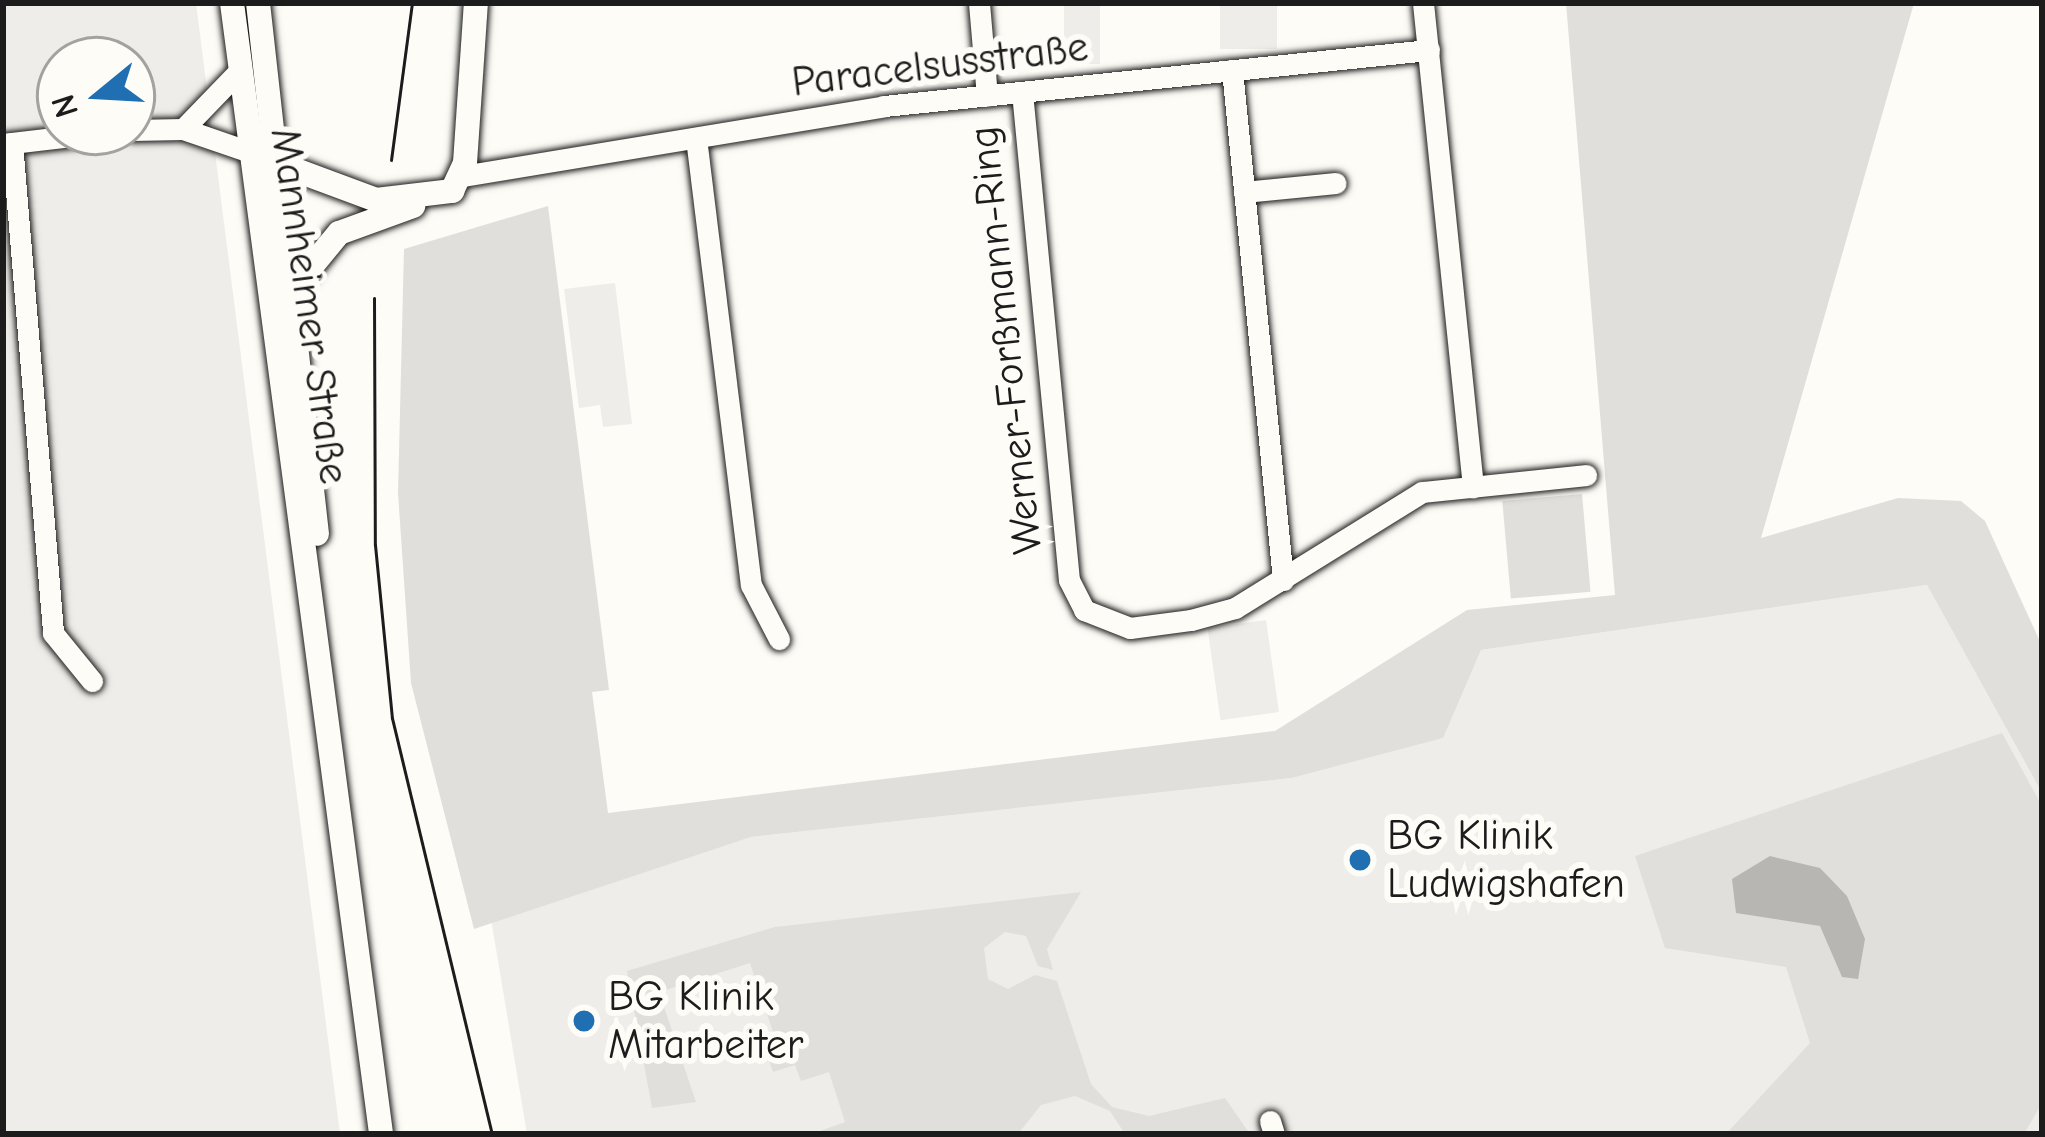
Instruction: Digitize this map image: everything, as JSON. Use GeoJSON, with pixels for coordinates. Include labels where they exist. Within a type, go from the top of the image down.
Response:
{"type":"FeatureCollection","features":[{"type":"Feature","properties":{"kind":"street","name":"Mannheimer Straße"},"geometry":{"type":"LineString","coordinates":[[232,3],[247,151],[381,1134]]}},
{"type":"Feature","properties":{"kind":"street","name":"Mannheimer Straße"},"geometry":{"type":"LineString","coordinates":[[258,3],[319,559],[314,620]]}},
{"type":"Feature","properties":{"kind":"street"},"geometry":{"type":"LineString","coordinates":[[454,186],[476,3]]}},
{"type":"Feature","properties":{"kind":"street"},"geometry":{"type":"LineString","coordinates":[[979,3],[987,96]]}},
{"type":"Feature","properties":{"kind":"street"},"geometry":{"type":"LineString","coordinates":[[1424,3],[1473,487]]}},
{"type":"Feature","properties":{"kind":"street","name":"Paracelsusstraße"},"geometry":{"type":"LineString","coordinates":[[454,186],[696,138],[987,96],[1429,50]]}},
{"type":"Feature","properties":{"kind":"street"},"geometry":{"type":"LineString","coordinates":[[1232,70],[1283,580]]}},
{"type":"Feature","properties":{"kind":"street"},"geometry":{"type":"LineString","coordinates":[[183,129],[239,71]]}},
{"type":"Feature","properties":{"kind":"street","name":"Werner-Forßmann-Ring"},"geometry":{"type":"LineString","coordinates":[[1022,92],[1069,580],[1084,610],[1130,628],[1191,620],[1283,580],[1422,492],[1586,476]]}},
{"type":"Feature","properties":{"kind":"street"},"geometry":{"type":"LineString","coordinates":[[156,130],[183,129],[376,200],[454,186]]}},
{"type":"Feature","properties":{"kind":"street"},"geometry":{"type":"LineString","coordinates":[[696,138],[751,586],[778,639]]}},
{"type":"Feature","properties":{"kind":"street"},"geometry":{"type":"LineString","coordinates":[[7,144],[53,633],[92,681]]}},
{"type":"Feature","properties":{"kind":"street"},"geometry":{"type":"LineString","coordinates":[[1244,192],[1336,183]]}},
{"type":"Feature","properties":{"kind":"street"},"geometry":{"type":"LineString","coordinates":[[292,290],[339,233],[454,186]]}},
{"type":"Feature","properties":{"kind":"shaded area"},"geometry":{"type":"Polygon","coordinates":[[[3,3],[196,3],[340,1134],[3,1134],[3,3]]]}},
{"type":"Feature","properties":{"kind":"shaded area"},"geometry":{"type":"Polygon","coordinates":[[[1064,3],[1100,3],[1100,64],[1064,64],[1064,3]]]}},
{"type":"Feature","properties":{"kind":"shaded area"},"geometry":{"type":"Polygon","coordinates":[[[1220,3],[1277,3],[1277,49],[1220,49],[1220,3]]]}},
{"type":"Feature","properties":{"kind":"shaded area"},"geometry":{"type":"Polygon","coordinates":[[[1566,3],[1914,3],[1761,538],[1898,498],[1961,501],[1985,521],[2042,646],[2042,793],[1927,585],[1481,650],[1443,738],[1292,778],[751,837],[474,929],[411,683],[398,493],[404,249],[548,206],[609,690],[592,692],[608,813],[1275,731],[1467,610],[1615,595],[1566,3]]]}},
{"type":"Feature","properties":{"kind":"shaded area"},"geometry":{"type":"Polygon","coordinates":[[[615,283],[632,424],[603,427],[600,405],[579,408],[564,289],[615,283]]]}},
{"type":"Feature","properties":{"kind":"shaded area"},"geometry":{"type":"Polygon","coordinates":[[[1582,494],[1591,592],[1511,599],[1502,501],[1582,494]]]}},
{"type":"Feature","properties":{"kind":"shaded area","name":"BG Klinik Ludwigshafen"},"geometry":{"type":"Polygon","coordinates":[[[1927,585],[2042,793],[2042,1134],[527,1134],[491,919],[751,837],[1292,778],[1442,738],[1481,650],[1927,585]]]}},
{"type":"Feature","properties":{"kind":"shaded area"},"geometry":{"type":"Polygon","coordinates":[[[1266,620],[1279,712],[1221,720],[1208,628],[1266,620]]]}},
{"type":"Feature","properties":{"kind":"shaded area"},"geometry":{"type":"Polygon","coordinates":[[[2002,733],[2042,806],[2042,1103],[2024,1134],[1726,1134],[1810,1043],[1786,967],[1665,948],[1635,856],[2002,733]]]}},
{"type":"Feature","properties":{"kind":"shaded area"},"geometry":{"type":"Polygon","coordinates":[[[1770,856],[1820,868],[1847,896],[1865,939],[1858,979],[1842,977],[1820,926],[1736,913],[1732,879],[1770,856]]]}},
{"type":"Feature","properties":{"kind":"shaded area"},"geometry":{"type":"Polygon","coordinates":[[[1081,892],[1047,949],[1053,970],[1038,966],[1026,936],[1005,932],[984,948],[988,979],[1008,989],[1035,975],[1057,981],[1091,1084],[1112,1107],[1149,1116],[1225,1098],[1250,1134],[1125,1134],[1110,1111],[1075,1096],[1041,1105],[1018,1134],[812,1134],[845,1122],[829,1072],[801,1081],[795,1065],[773,1072],[767,1055],[779,1050],[750,963],[659,992],[696,1102],[652,1108],[627,971],[775,927],[1081,892]]]}},
{"type":"Feature","properties":{"kind":"tram line"},"geometry":{"type":"LineString","coordinates":[[391,160],[412,3]]}},
{"type":"Feature","properties":{"kind":"tram line"},"geometry":{"type":"LineString","coordinates":[[374,298],[375,545],[392,718],[492,1134]]}},
{"type":"Feature","properties":{"kind":"place","name":"BG Klinik Ludwigshafen"},"geometry":{"type":"Point","coordinates":[1360,860]}},
{"type":"Feature","properties":{"kind":"place","name":"BG Klinik Mitarbeiter"},"geometry":{"type":"Point","coordinates":[584,1021]}}]}
